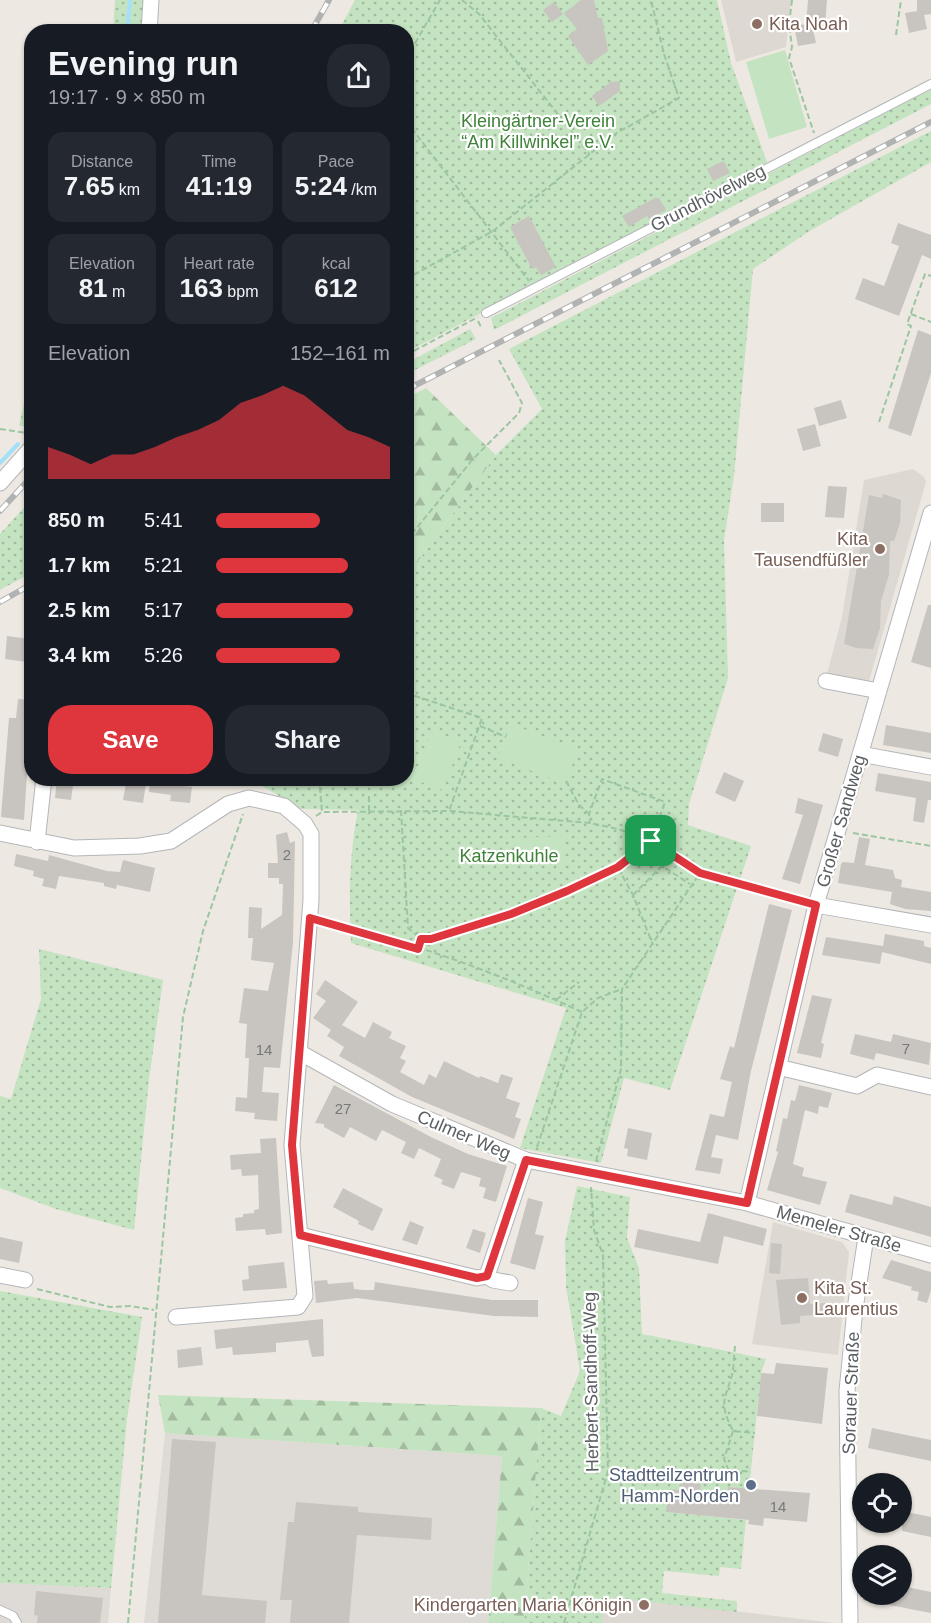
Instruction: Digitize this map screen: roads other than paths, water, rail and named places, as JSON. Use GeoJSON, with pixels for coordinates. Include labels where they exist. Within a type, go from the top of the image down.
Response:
{"type":"FeatureCollection","features":[{"type":"Feature","properties":{"kind":"street"},"geometry":{"type":"LineString","coordinates":[[150,24],[151,0]]}},
{"type":"Feature","properties":{"kind":"street"},"geometry":{"type":"LineString","coordinates":[[0,483],[24,456]]}},
{"type":"Feature","properties":{"kind":"street","name":"Großer Sandweg"},"geometry":{"type":"LineString","coordinates":[[747,1203],[816,905],[879,691],[925,560],[931,513]]}},
{"type":"Feature","properties":{"kind":"street"},"geometry":{"type":"LineString","coordinates":[[826,681],[879,691]]}},
{"type":"Feature","properties":{"kind":"street"},"geometry":{"type":"LineString","coordinates":[[860,754],[931,767]]}},
{"type":"Feature","properties":{"kind":"street"},"geometry":{"type":"LineString","coordinates":[[37,842],[43,786]]}},
{"type":"Feature","properties":{"kind":"street"},"geometry":{"type":"LineString","coordinates":[[0,833],[74,848],[112,849],[171,841],[228,804],[249,798],[284,806],[305,824],[311,834],[310,918],[292,1145],[305,1296],[298,1307],[176,1317]]}},
{"type":"Feature","properties":{"kind":"street"},"geometry":{"type":"LineString","coordinates":[[816,905],[931,925]]}},
{"type":"Feature","properties":{"kind":"street","name":"Culmer Weg"},"geometry":{"type":"LineString","coordinates":[[299,1052],[392,1104],[529,1161],[747,1203]]}},
{"type":"Feature","properties":{"kind":"street"},"geometry":{"type":"LineString","coordinates":[[778,1067],[857,1086],[878,1075],[931,1087]]}},
{"type":"Feature","properties":{"kind":"street"},"geometry":{"type":"LineString","coordinates":[[487,1276],[529,1161]]}},
{"type":"Feature","properties":{"kind":"street","name":"Memeler Straße"},"geometry":{"type":"LineString","coordinates":[[747,1203],[931,1255]]}},
{"type":"Feature","properties":{"kind":"street"},"geometry":{"type":"LineString","coordinates":[[300,1235],[477,1278],[487,1276],[493,1280],[510,1283]]}},
{"type":"Feature","properties":{"kind":"street","name":"Sorauer Straße"},"geometry":{"type":"LineString","coordinates":[[850,1623],[847,1391],[855,1309],[866,1237]]}},
{"type":"Feature","properties":{"kind":"street"},"geometry":{"type":"LineString","coordinates":[[0,1275],[25,1280]]}},
{"type":"Feature","properties":{"kind":"lane","name":"Grundhövelweg"},"geometry":{"type":"LineString","coordinates":[[486,313],[931,84]]}},
{"type":"Feature","properties":{"kind":"lane"},"geometry":{"type":"LineString","coordinates":[[0,1610],[14,1616],[17,1623]]}},
{"type":"Feature","properties":{"kind":"waterway"},"geometry":{"type":"LineString","coordinates":[[128,24],[130,0]]}},
{"type":"Feature","properties":{"kind":"waterway"},"geometry":{"type":"LineString","coordinates":[[0,463],[18,444]]}},
{"type":"Feature","properties":{"kind":"railway"},"geometry":{"type":"LineString","coordinates":[[316,24],[329,0]]}},
{"type":"Feature","properties":{"kind":"railway"},"geometry":{"type":"LineString","coordinates":[[414,386],[931,122]]}},
{"type":"Feature","properties":{"kind":"railway"},"geometry":{"type":"LineString","coordinates":[[0,511],[24,485]]}},
{"type":"Feature","properties":{"kind":"railway"},"geometry":{"type":"LineString","coordinates":[[0,602],[24,588]]}},
{"type":"Feature","properties":{"kind":"place","name":"Kita Noah"},"geometry":{"type":"Point","coordinates":[757,24]}},
{"type":"Feature","properties":{"kind":"place","name":"Kita Tausendfüßler"},"geometry":{"type":"Point","coordinates":[880,549]}},
{"type":"Feature","properties":{"kind":"place","name":"Kita St. Laurentius"},"geometry":{"type":"Point","coordinates":[802,1298]}},
{"type":"Feature","properties":{"kind":"place","name":"Stadtteilzentrum Hamm-Norden"},"geometry":{"type":"Point","coordinates":[751,1485]}},
{"type":"Feature","properties":{"kind":"place","name":"Kindergarten Maria Königin"},"geometry":{"type":"Point","coordinates":[644,1605]}},
{"type":"Feature","properties":{"kind":"park label","name":"Kleingärtner-Verein “Am Killwinkel” e.V."},"geometry":{"type":"Point","coordinates":[538,131]}},
{"type":"Feature","properties":{"kind":"park label","name":"Katzenkuhle"},"geometry":{"type":"Point","coordinates":[509,856]}}]}
